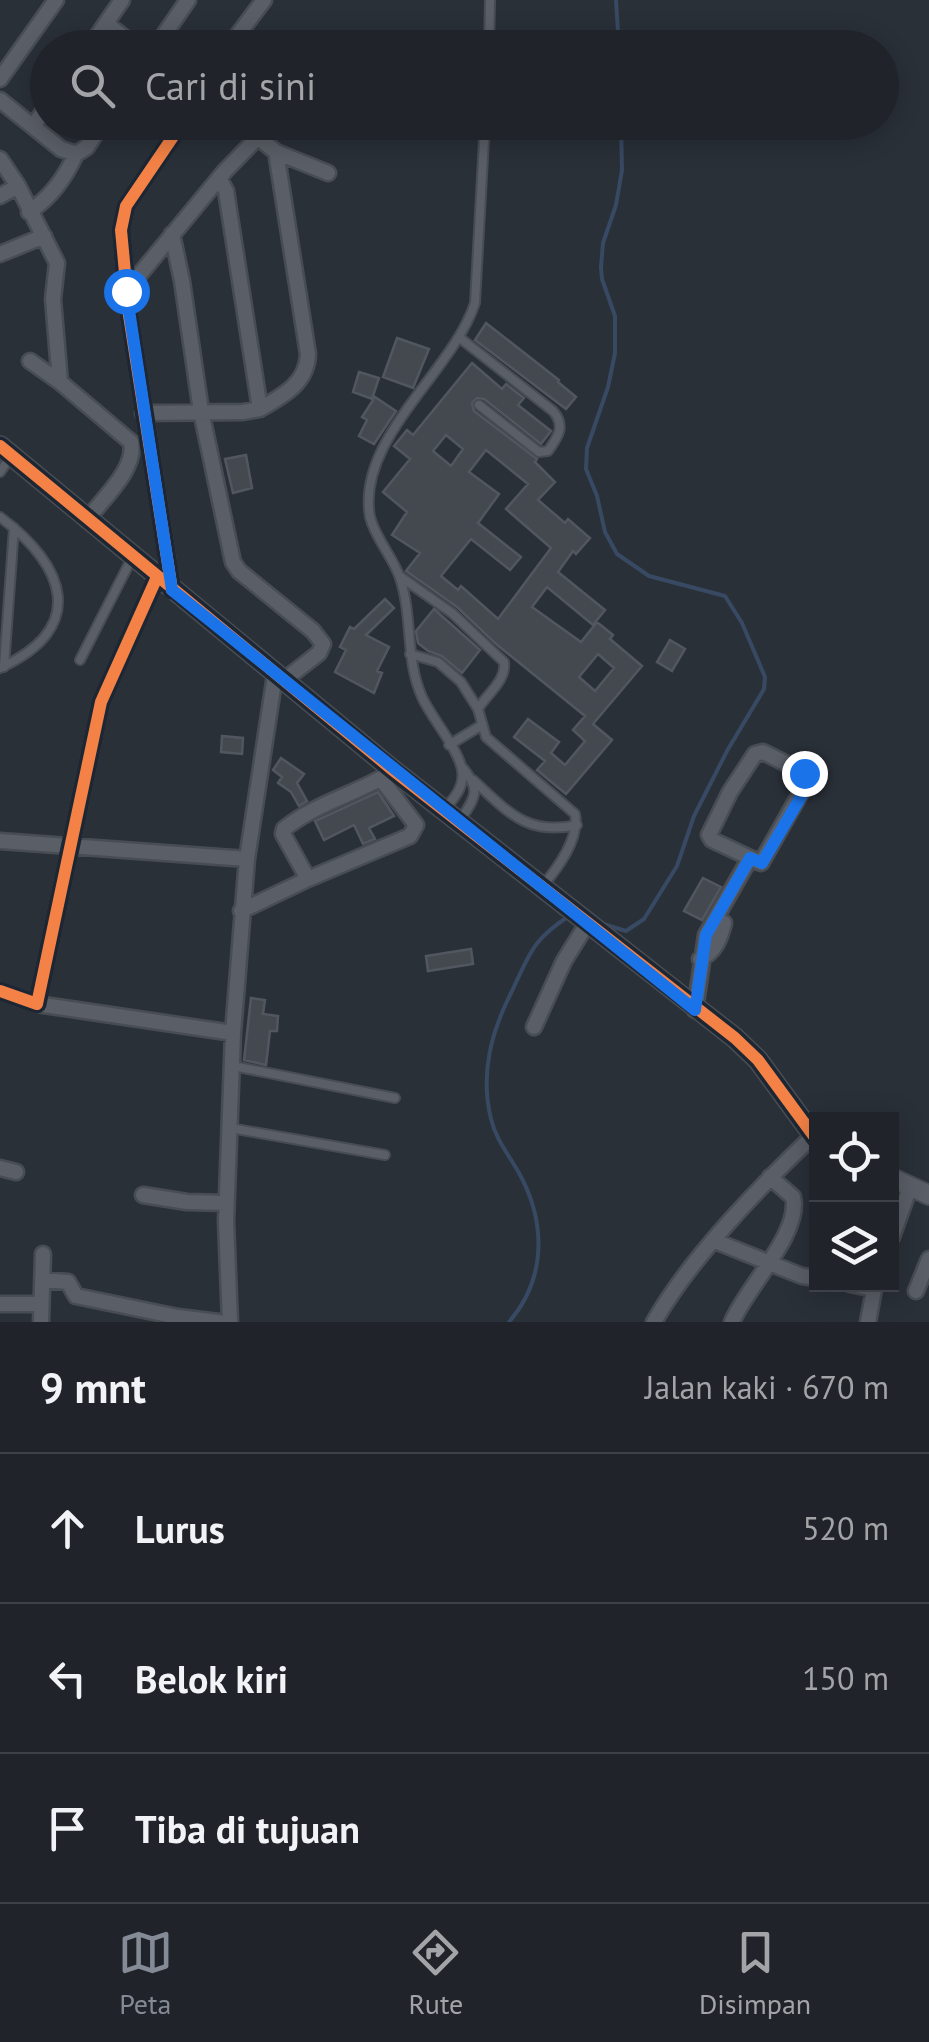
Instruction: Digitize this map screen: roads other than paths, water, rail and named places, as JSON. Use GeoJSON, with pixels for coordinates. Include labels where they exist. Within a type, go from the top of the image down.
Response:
{"type":"FeatureCollection","features":[{"type":"Feature","properties":{"kind":"street"},"geometry":{"type":"LineString","coordinates":[[35,30],[56,0]]}},
{"type":"Feature","properties":{"kind":"street"},"geometry":{"type":"LineString","coordinates":[[102,30],[122,0]]}},
{"type":"Feature","properties":{"kind":"street"},"geometry":{"type":"LineString","coordinates":[[167,30],[188,0]]}},
{"type":"Feature","properties":{"kind":"street"},"geometry":{"type":"LineString","coordinates":[[242,30],[264,0]]}},
{"type":"Feature","properties":{"kind":"street"},"geometry":{"type":"LineString","coordinates":[[106,24],[114,30]]}},
{"type":"Feature","properties":{"kind":"street"},"geometry":{"type":"LineString","coordinates":[[0,79],[30,37]]}},
{"type":"Feature","properties":{"kind":"street"},"geometry":{"type":"LineString","coordinates":[[0,100],[30,124]]}},
{"type":"Feature","properties":{"kind":"street"},"geometry":{"type":"LineString","coordinates":[[51,140],[76,154]]}},
{"type":"Feature","properties":{"kind":"street"},"geometry":{"type":"LineString","coordinates":[[30,212],[65,179],[76,154],[91,140]]}},
{"type":"Feature","properties":{"kind":"street"},"geometry":{"type":"LineString","coordinates":[[172,140],[126,206],[121,230],[143,412],[172,590]]}},
{"type":"Feature","properties":{"kind":"street"},"geometry":{"type":"LineString","coordinates":[[126,291],[255,140]]}},
{"type":"Feature","properties":{"kind":"street"},"geometry":{"type":"LineString","coordinates":[[260,140],[276,152],[328,172]]}},
{"type":"Feature","properties":{"kind":"street"},"geometry":{"type":"LineString","coordinates":[[143,412],[260,409],[299,382],[308,366],[276,152]]}},
{"type":"Feature","properties":{"kind":"street"},"geometry":{"type":"LineString","coordinates":[[0,159],[57,263],[53,299],[60,382]]}},
{"type":"Feature","properties":{"kind":"street"},"geometry":{"type":"LineString","coordinates":[[219,178],[226,191],[260,409]]}},
{"type":"Feature","properties":{"kind":"street"},"geometry":{"type":"LineString","coordinates":[[0,196],[18,186]]}},
{"type":"Feature","properties":{"kind":"street"},"geometry":{"type":"LineString","coordinates":[[172,234],[201,411],[233,562],[322,640],[323,649],[279,678],[246,859],[226,1203],[230,1322]]}},
{"type":"Feature","properties":{"kind":"street"},"geometry":{"type":"LineString","coordinates":[[0,254],[44,236]]}},
{"type":"Feature","properties":{"kind":"street"},"geometry":{"type":"LineString","coordinates":[[30,362],[132,442],[130,463],[87,520]]}},
{"type":"Feature","properties":{"kind":"street"},"geometry":{"type":"LineString","coordinates":[[6,451],[279,678],[387,775],[444,810],[735,1038],[758,1060],[809,1131]]}},
{"type":"Feature","properties":{"kind":"street"},"geometry":{"type":"LineString","coordinates":[[37,1004],[102,702],[157,578]]}},
{"type":"Feature","properties":{"kind":"street"},"geometry":{"type":"LineString","coordinates":[[763,752],[804,773],[808,780],[762,863],[750,858],[712,840],[710,835],[754,754],[763,752]]}},
{"type":"Feature","properties":{"kind":"street"},"geometry":{"type":"LineString","coordinates":[[308,879],[283,834],[284,829],[314,809],[387,775]]}},
{"type":"Feature","properties":{"kind":"street"},"geometry":{"type":"LineString","coordinates":[[241,910],[410,836],[416,825],[387,775]]}},
{"type":"Feature","properties":{"kind":"street"},"geometry":{"type":"LineString","coordinates":[[0,842],[246,859]]}},
{"type":"Feature","properties":{"kind":"street"},"geometry":{"type":"LineString","coordinates":[[695,1010],[706,935],[750,858]]}},
{"type":"Feature","properties":{"kind":"street"},"geometry":{"type":"LineString","coordinates":[[534,1027],[567,955],[578,917]]}},
{"type":"Feature","properties":{"kind":"street"},"geometry":{"type":"LineString","coordinates":[[0,991],[37,1004],[233,1033]]}},
{"type":"Feature","properties":{"kind":"street"},"geometry":{"type":"LineString","coordinates":[[654,1322],[770,1177],[809,1142]]}},
{"type":"Feature","properties":{"kind":"street"},"geometry":{"type":"LineString","coordinates":[[0,1168],[16,1172]]}},
{"type":"Feature","properties":{"kind":"street"},"geometry":{"type":"LineString","coordinates":[[732,1322],[752,1284],[772,1262],[791,1221],[795,1202],[770,1177]]}},
{"type":"Feature","properties":{"kind":"street"},"geometry":{"type":"LineString","coordinates":[[899,1182],[929,1195]]}},
{"type":"Feature","properties":{"kind":"street"},"geometry":{"type":"LineString","coordinates":[[899,1218],[910,1187]]}},
{"type":"Feature","properties":{"kind":"street"},"geometry":{"type":"LineString","coordinates":[[143,1196],[226,1203]]}},
{"type":"Feature","properties":{"kind":"street"},"geometry":{"type":"LineString","coordinates":[[716,1241],[809,1277]]}},
{"type":"Feature","properties":{"kind":"street"},"geometry":{"type":"LineString","coordinates":[[41,1322],[42,1254]]}},
{"type":"Feature","properties":{"kind":"street"},"geometry":{"type":"LineString","coordinates":[[916,1292],[929,1259]]}},
{"type":"Feature","properties":{"kind":"street"},"geometry":{"type":"LineString","coordinates":[[42,1280],[68,1282],[76,1296],[219,1322]]}},
{"type":"Feature","properties":{"kind":"street"},"geometry":{"type":"LineString","coordinates":[[868,1322],[874,1292]]}},
{"type":"Feature","properties":{"kind":"street"},"geometry":{"type":"LineString","coordinates":[[0,1304],[41,1304]]}},
{"type":"Feature","properties":{"kind":"lane"},"geometry":{"type":"LineString","coordinates":[[489,30],[490,0]]}},
{"type":"Feature","properties":{"kind":"lane"},"geometry":{"type":"LineString","coordinates":[[485,140],[475,304],[460,338],[387,438],[373,475],[371,520],[399,576],[406,601],[410,654],[421,696],[462,767],[528,825],[544,829],[578,825]]}},
{"type":"Feature","properties":{"kind":"lane"},"geometry":{"type":"LineString","coordinates":[[460,338],[553,412],[561,425],[560,433],[548,451],[538,452],[479,405]]}},
{"type":"Feature","properties":{"kind":"lane"},"geometry":{"type":"LineString","coordinates":[[0,472],[6,451]]}},
{"type":"Feature","properties":{"kind":"lane"},"geometry":{"type":"LineString","coordinates":[[0,517],[44,557],[53,571],[56,605],[51,627],[41,642],[2,668]]}},
{"type":"Feature","properties":{"kind":"lane"},"geometry":{"type":"LineString","coordinates":[[2,668],[14,528]]}},
{"type":"Feature","properties":{"kind":"lane"},"geometry":{"type":"LineString","coordinates":[[80,660],[133,556]]}},
{"type":"Feature","properties":{"kind":"lane"},"geometry":{"type":"LineString","coordinates":[[399,576],[452,613],[504,662],[506,672],[478,709]]}},
{"type":"Feature","properties":{"kind":"lane"},"geometry":{"type":"LineString","coordinates":[[410,654],[438,662],[461,682],[478,709],[486,737],[498,751],[575,814],[578,825],[574,837],[541,888]]}},
{"type":"Feature","properties":{"kind":"lane"},"geometry":{"type":"LineString","coordinates":[[449,745],[482,725]]}},
{"type":"Feature","properties":{"kind":"lane"},"geometry":{"type":"LineString","coordinates":[[444,810],[458,794],[462,767]]}},
{"type":"Feature","properties":{"kind":"lane"},"geometry":{"type":"LineString","coordinates":[[459,822],[475,794],[473,780]]}},
{"type":"Feature","properties":{"kind":"lane"},"geometry":{"type":"LineString","coordinates":[[232,1066],[395,1098]]}},
{"type":"Feature","properties":{"kind":"lane"},"geometry":{"type":"LineString","coordinates":[[230,1128],[385,1155]]}},
{"type":"Feature","properties":{"kind":"waterway"},"geometry":{"type":"LineString","coordinates":[[616,0],[618,30]]}},
{"type":"Feature","properties":{"kind":"waterway"},"geometry":{"type":"LineString","coordinates":[[603,924],[626,931],[644,919],[677,866],[694,816],[764,689],[765,677],[742,623],[725,596],[649,576],[617,554],[605,532],[586,469],[587,448],[615,353],[615,316],[601,267],[603,243],[616,205],[622,170],[621,140]]}},
{"type":"Feature","properties":{"kind":"waterway"},"geometry":{"type":"LineString","coordinates":[[509,1322],[521,1305],[536,1268],[538,1230],[528,1192],[491,1119],[489,1054],[504,1008],[528,958],[539,941],[569,916]]}}]}
